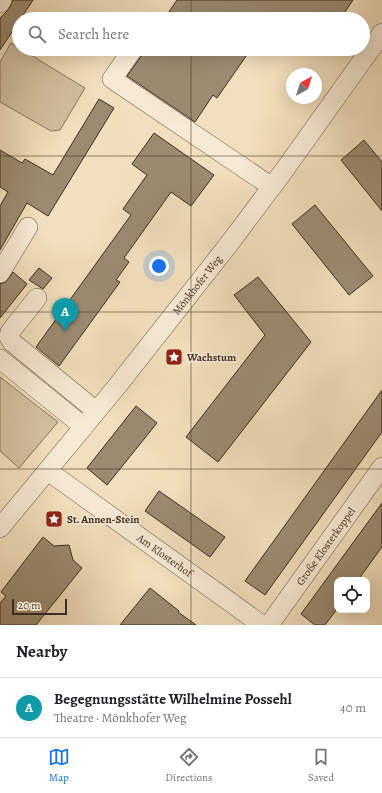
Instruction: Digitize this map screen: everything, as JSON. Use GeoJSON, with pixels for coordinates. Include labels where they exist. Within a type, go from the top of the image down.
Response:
{"type":"FeatureCollection","features":[{"type":"Feature","properties":{"kind":"street","name":"Mönkhofer Weg"},"geometry":{"type":"LineString","coordinates":[[370,50],[382,33]]}},
{"type":"Feature","properties":{"kind":"street"},"geometry":{"type":"LineString","coordinates":[[128,56],[112,80],[272,187]]}},
{"type":"Feature","properties":{"kind":"street","name":"Mönkhofer Weg"},"geometry":{"type":"LineString","coordinates":[[0,528],[96,412],[272,187],[366,56]]}},
{"type":"Feature","properties":{"kind":"street"},"geometry":{"type":"LineString","coordinates":[[0,273],[28,227]]}},
{"type":"Feature","properties":{"kind":"street"},"geometry":{"type":"LineString","coordinates":[[37,298],[10,332],[9,337],[12,342],[96,412]]}},
{"type":"Feature","properties":{"kind":"street"},"geometry":{"type":"LineString","coordinates":[[0,359],[84,427]]}},
{"type":"Feature","properties":{"kind":"street","name":"Große Klosterkoppel"},"geometry":{"type":"LineString","coordinates":[[269,625],[382,467]]}},
{"type":"Feature","properties":{"kind":"street","name":"Am Klosterhof"},"geometry":{"type":"LineString","coordinates":[[48,471],[262,625]]}},
{"type":"Feature","properties":{"kind":"shaded area"},"geometry":{"type":"Polygon","coordinates":[[[11,43],[12,56],[32,56],[85,88],[60,130],[51,131],[0,102],[0,62],[11,43]]]}},
{"type":"Feature","properties":{"kind":"shaded area"},"geometry":{"type":"Polygon","coordinates":[[[0,377],[58,422],[19,468],[0,451],[0,377]]]}},
{"type":"Feature","properties":{"kind":"building"},"geometry":{"type":"Polygon","coordinates":[[[13,0],[33,0],[25,12],[12,12],[12,32],[0,50],[0,18],[9,9],[13,0]]]}},
{"type":"Feature","properties":{"kind":"building"},"geometry":{"type":"Polygon","coordinates":[[[177,0],[353,0],[345,12],[169,12],[177,0]]]}},
{"type":"Feature","properties":{"kind":"building"},"geometry":{"type":"Polygon","coordinates":[[[141,56],[246,56],[217,98],[213,95],[195,122],[127,76],[141,56]]]}},
{"type":"Feature","properties":{"kind":"building"},"geometry":{"type":"Polygon","coordinates":[[[99,99],[114,108],[48,216],[27,203],[0,250],[0,206],[8,192],[0,187],[0,150],[22,163],[25,159],[53,175],[99,99]]]}},
{"type":"Feature","properties":{"kind":"building"},"geometry":{"type":"Polygon","coordinates":[[[154,133],[214,175],[191,206],[171,192],[124,258],[129,262],[116,280],[120,282],[59,366],[36,347],[131,215],[123,209],[147,175],[132,164],[154,133]]]}},
{"type":"Feature","properties":{"kind":"building"},"geometry":{"type":"Polygon","coordinates":[[[364,140],[382,162],[382,211],[341,160],[364,140]]]}},
{"type":"Feature","properties":{"kind":"building"},"geometry":{"type":"Polygon","coordinates":[[[315,205],[373,276],[349,295],[292,224],[315,205]]]}},
{"type":"Feature","properties":{"kind":"building"},"geometry":{"type":"Polygon","coordinates":[[[39,268],[52,278],[43,289],[29,280],[39,268]]]}},
{"type":"Feature","properties":{"kind":"building"},"geometry":{"type":"Polygon","coordinates":[[[13,272],[27,284],[0,318],[0,284],[6,282],[13,272]]]}},
{"type":"Feature","properties":{"kind":"building"},"geometry":{"type":"Polygon","coordinates":[[[258,277],[311,342],[218,462],[186,437],[265,335],[234,295],[258,277]]]}},
{"type":"Feature","properties":{"kind":"building"},"geometry":{"type":"Polygon","coordinates":[[[382,390],[382,432],[265,595],[245,581],[382,390]]]}},
{"type":"Feature","properties":{"kind":"building"},"geometry":{"type":"Polygon","coordinates":[[[136,406],[157,423],[107,485],[87,468],[136,406]]]}},
{"type":"Feature","properties":{"kind":"building"},"geometry":{"type":"Polygon","coordinates":[[[159,491],[225,537],[210,557],[145,511],[159,491]]]}},
{"type":"Feature","properties":{"kind":"building"},"geometry":{"type":"Polygon","coordinates":[[[382,503],[382,547],[360,577],[334,577],[334,613],[325,625],[315,625],[301,614],[382,503]]]}},
{"type":"Feature","properties":{"kind":"building"},"geometry":{"type":"Polygon","coordinates":[[[43,537],[54,546],[69,545],[73,560],[82,568],[36,625],[0,625],[0,603],[6,596],[1,592],[43,537]]]}},
{"type":"Feature","properties":{"kind":"building"},"geometry":{"type":"Polygon","coordinates":[[[150,588],[179,611],[178,612],[196,625],[120,625],[150,588]]]}},
{"type":"Feature","properties":{"kind":"place","name":"Begegnungsstätte Wilhelmine Possehl"},"geometry":{"type":"Point","coordinates":[65,331]}},
{"type":"Feature","properties":{"kind":"place","name":"Wachstum"},"geometry":{"type":"Point","coordinates":[174,357]}},
{"type":"Feature","properties":{"kind":"place","name":"St. Annen-Stein"},"geometry":{"type":"Point","coordinates":[54,519]}}]}
